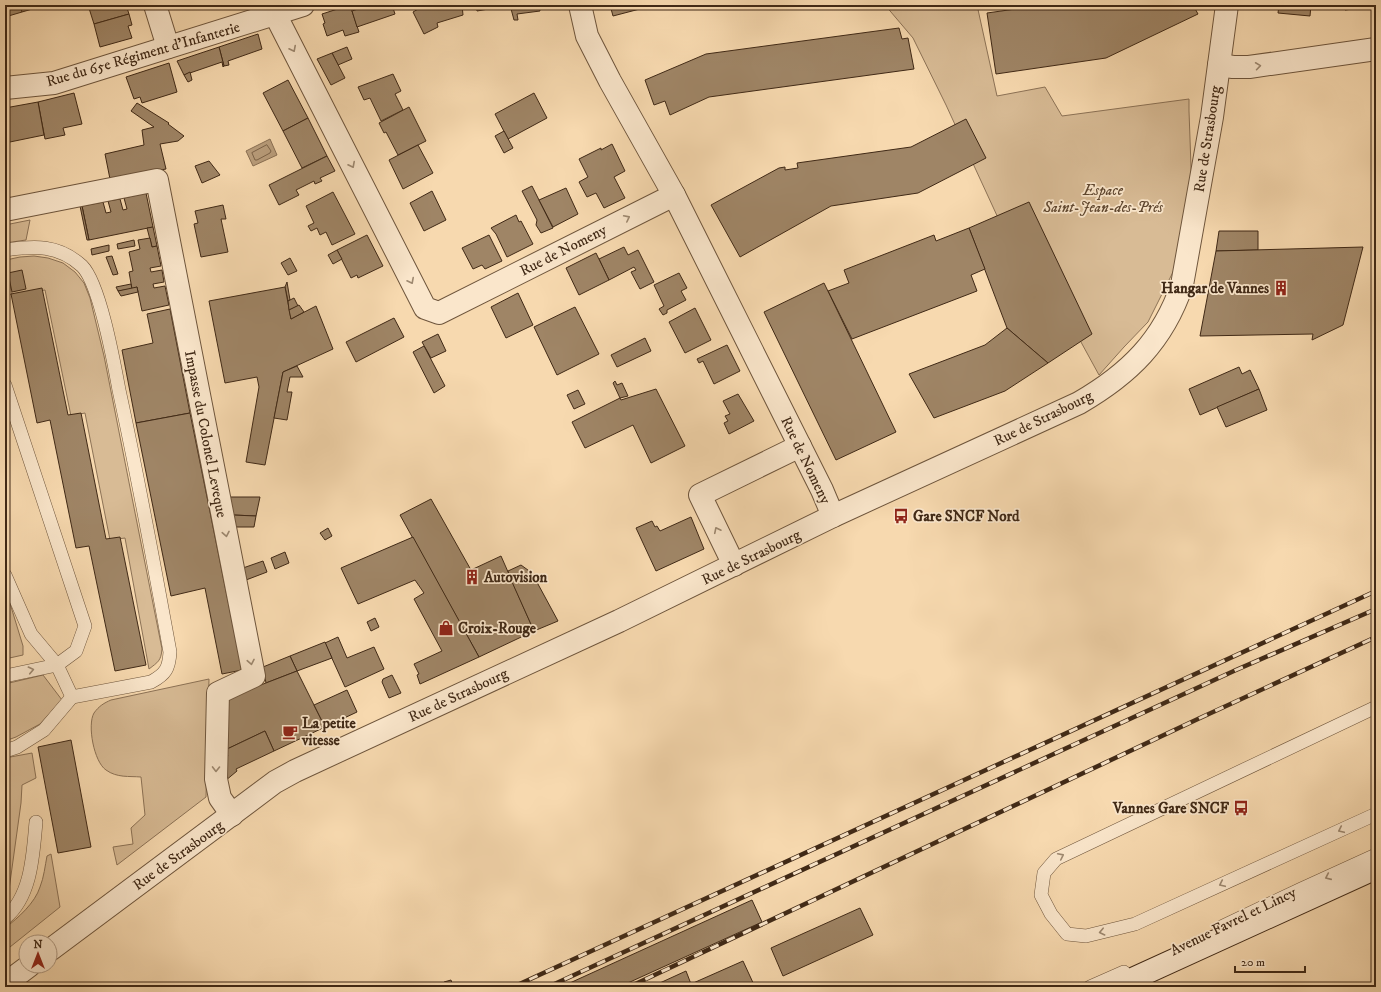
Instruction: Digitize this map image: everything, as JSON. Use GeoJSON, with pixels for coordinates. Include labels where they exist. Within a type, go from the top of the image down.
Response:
{"type":"FeatureCollection","features":[{"type":"Feature","properties":{"kind":"street"},"geometry":{"type":"LineString","coordinates":[[155,5],[168,47]]}},
{"type":"Feature","properties":{"kind":"street","name":"Rue du 65e Régiment d'Infanterie"},"geometry":{"type":"LineString","coordinates":[[5,88],[54,83],[303,5]]}},
{"type":"Feature","properties":{"kind":"street"},"geometry":{"type":"LineString","coordinates":[[580,5],[587,36],[610,81],[674,195]]}},
{"type":"Feature","properties":{"kind":"street","name":"Rue de Strasbourg"},"geometry":{"type":"LineString","coordinates":[[58,944],[232,815],[257,794],[295,771],[619,621],[834,516],[1079,403],[1099,391],[1128,369],[1145,352],[1172,310],[1182,285],[1212,117],[1227,5]]}},
{"type":"Feature","properties":{"kind":"street","name":"Rue de Nomeny"},"geometry":{"type":"LineString","coordinates":[[275,14],[425,308],[439,312],[674,195],[834,516]]}},
{"type":"Feature","properties":{"kind":"street"},"geometry":{"type":"LineString","coordinates":[[1219,65],[1249,67],[1376,49]]}},
{"type":"Feature","properties":{"kind":"street","name":"Impasse du Colonel Leveque"},"geometry":{"type":"LineString","coordinates":[[5,210],[157,180],[254,676],[218,693],[216,779],[220,798],[232,815]]}},
{"type":"Feature","properties":{"kind":"street"},"geometry":{"type":"LineString","coordinates":[[734,565],[700,496],[800,446]]}},
{"type":"Feature","properties":{"kind":"street","name":"Avenue Favrel et Lincy"},"geometry":{"type":"LineString","coordinates":[[1115,987],[1376,868]]}},
{"type":"Feature","properties":{"kind":"street"},"geometry":{"type":"LineString","coordinates":[[5,984],[18,974]]}},
{"type":"Feature","properties":{"kind":"lane"},"geometry":{"type":"LineString","coordinates":[[5,250],[32,247],[49,248],[68,256],[82,267],[90,278],[97,295],[112,356],[137,475],[170,652],[169,664],[161,676],[151,682],[72,697],[44,730],[17,747],[5,751]]}},
{"type":"Feature","properties":{"kind":"lane"},"geometry":{"type":"LineString","coordinates":[[5,384],[85,626],[76,651],[57,665],[5,676]]}},
{"type":"Feature","properties":{"kind":"lane"},"geometry":{"type":"LineString","coordinates":[[5,575],[31,634],[57,665],[72,697]]}},
{"type":"Feature","properties":{"kind":"lane"},"geometry":{"type":"LineString","coordinates":[[1376,707],[1056,859],[1044,874],[1041,895],[1051,914],[1067,934],[1086,936],[1135,924],[1376,814]]}},
{"type":"Feature","properties":{"kind":"lane"},"geometry":{"type":"LineString","coordinates":[[5,918],[10,914],[24,892],[32,862],[36,822]]}},
{"type":"Feature","properties":{"kind":"lane","name":"Avenue Favrel et Lincy"},"geometry":{"type":"LineString","coordinates":[[1090,987],[1168,953],[1269,904],[1376,856]]}},
{"type":"Feature","properties":{"kind":"green space","name":"Espace Saint-Jean-des-Prés"},"geometry":{"type":"Polygon","coordinates":[[[885,5],[977,5],[997,96],[1045,87],[1062,116],[1189,99],[1192,195],[1177,264],[1148,322],[1099,375],[1011,214],[999,220],[946,105],[913,38],[885,5]]]}},
{"type":"Feature","properties":{"kind":"green space"},"geometry":{"type":"Polygon","coordinates":[[[30,220],[26,240],[5,243],[5,225],[30,220]]]}},
{"type":"Feature","properties":{"kind":"green space"},"geometry":{"type":"Polygon","coordinates":[[[34,256],[48,258],[63,263],[75,272],[84,283],[90,298],[104,356],[162,649],[161,656],[158,661],[149,669],[125,538],[110,540],[85,413],[71,416],[45,290],[12,296],[6,260],[34,256]]]}},
{"type":"Feature","properties":{"kind":"green space"},"geometry":{"type":"Polygon","coordinates":[[[5,587],[23,646],[23,655],[5,659],[5,587]]]}},
{"type":"Feature","properties":{"kind":"green space"},"geometry":{"type":"Polygon","coordinates":[[[43,675],[62,700],[40,724],[16,737],[5,741],[5,684],[43,675]]]}},
{"type":"Feature","properties":{"kind":"green space"},"geometry":{"type":"Polygon","coordinates":[[[209,679],[206,797],[117,865],[113,847],[133,844],[131,828],[145,815],[141,777],[123,776],[110,773],[102,766],[95,752],[93,743],[91,726],[94,713],[98,708],[111,700],[209,679]]]}},
{"type":"Feature","properties":{"kind":"green space"},"geometry":{"type":"Polygon","coordinates":[[[32,753],[36,778],[22,785],[21,803],[8,897],[5,907],[5,758],[32,753]]]}},
{"type":"Feature","properties":{"kind":"green space"},"geometry":{"type":"Polygon","coordinates":[[[51,854],[60,907],[26,934],[18,934],[18,941],[5,951],[5,928],[20,915],[38,893],[47,856],[51,854]]]}},
{"type":"Feature","properties":{"kind":"water"},"geometry":{"type":"Polygon","coordinates":[[[270,139],[277,155],[253,166],[246,151],[270,139]]]}},
{"type":"Feature","properties":{"kind":"building"},"geometry":{"type":"Polygon","coordinates":[[[5,5],[20,5],[22,12],[5,17],[5,5]]]}},
{"type":"Feature","properties":{"kind":"building"},"geometry":{"type":"Polygon","coordinates":[[[20,5],[46,5],[22,12],[20,5]]]}},
{"type":"Feature","properties":{"kind":"building"},"geometry":{"type":"Polygon","coordinates":[[[88,5],[126,5],[129,14],[94,24],[88,5]]]}},
{"type":"Feature","properties":{"kind":"building"},"geometry":{"type":"Polygon","coordinates":[[[176,5],[191,5],[178,9],[176,5]]]}},
{"type":"Feature","properties":{"kind":"building"},"geometry":{"type":"Polygon","coordinates":[[[350,5],[359,32],[345,36],[343,30],[327,36],[323,24],[325,23],[322,14],[350,5]]]}},
{"type":"Feature","properties":{"kind":"building"},"geometry":{"type":"Polygon","coordinates":[[[370,5],[392,5],[395,14],[357,27],[352,11],[370,5]]]}},
{"type":"Feature","properties":{"kind":"building"},"geometry":{"type":"Polygon","coordinates":[[[425,5],[462,5],[463,15],[437,23],[438,27],[424,34],[413,12],[425,5]]]}},
{"type":"Feature","properties":{"kind":"building"},"geometry":{"type":"Polygon","coordinates":[[[476,5],[499,5],[500,7],[477,11],[476,5]]]}},
{"type":"Feature","properties":{"kind":"building"},"geometry":{"type":"Polygon","coordinates":[[[510,5],[539,5],[540,11],[517,14],[518,20],[514,20],[510,5]]]}},
{"type":"Feature","properties":{"kind":"building"},"geometry":{"type":"Polygon","coordinates":[[[610,5],[655,5],[613,16],[610,5]]]}},
{"type":"Feature","properties":{"kind":"building"},"geometry":{"type":"Polygon","coordinates":[[[1044,5],[1193,5],[1198,14],[1106,58],[996,74],[987,13],[1044,5]]]}},
{"type":"Feature","properties":{"kind":"building"},"geometry":{"type":"Polygon","coordinates":[[[1279,5],[1311,5],[1310,16],[1278,13],[1279,5]]]}},
{"type":"Feature","properties":{"kind":"building"},"geometry":{"type":"Polygon","coordinates":[[[1344,5],[1376,5],[1376,6],[1345,10],[1344,5]]]}},
{"type":"Feature","properties":{"kind":"building"},"geometry":{"type":"Polygon","coordinates":[[[129,14],[132,25],[128,26],[132,38],[100,47],[94,24],[129,14]]]}},
{"type":"Feature","properties":{"kind":"building"},"geometry":{"type":"Polygon","coordinates":[[[899,28],[902,39],[908,38],[914,69],[709,97],[670,115],[665,101],[654,105],[645,80],[706,54],[899,28]]]}},
{"type":"Feature","properties":{"kind":"building"},"geometry":{"type":"Polygon","coordinates":[[[258,34],[262,49],[228,61],[229,65],[224,66],[219,47],[258,34]]]}},
{"type":"Feature","properties":{"kind":"building"},"geometry":{"type":"Polygon","coordinates":[[[219,47],[224,66],[223,67],[222,62],[184,75],[177,61],[219,47]]]}},
{"type":"Feature","properties":{"kind":"building"},"geometry":{"type":"Polygon","coordinates":[[[347,47],[352,59],[338,65],[332,53],[347,47]]]}},
{"type":"Feature","properties":{"kind":"building"},"geometry":{"type":"Polygon","coordinates":[[[332,53],[345,78],[331,85],[317,59],[332,53]]]}},
{"type":"Feature","properties":{"kind":"building"},"geometry":{"type":"Polygon","coordinates":[[[169,63],[177,92],[142,103],[140,97],[134,99],[126,77],[169,63]]]}},
{"type":"Feature","properties":{"kind":"building"},"geometry":{"type":"Polygon","coordinates":[[[190,72],[192,80],[188,82],[184,75],[190,72]]]}},
{"type":"Feature","properties":{"kind":"building"},"geometry":{"type":"Polygon","coordinates":[[[393,74],[401,91],[395,94],[403,110],[381,121],[370,98],[364,100],[358,87],[393,74]]]}},
{"type":"Feature","properties":{"kind":"building"},"geometry":{"type":"Polygon","coordinates":[[[288,80],[308,118],[283,131],[263,93],[288,80]]]}},
{"type":"Feature","properties":{"kind":"building"},"geometry":{"type":"Polygon","coordinates":[[[74,93],[82,124],[63,128],[65,135],[45,139],[38,102],[74,93]]]}},
{"type":"Feature","properties":{"kind":"building"},"geometry":{"type":"Polygon","coordinates":[[[534,93],[547,118],[508,139],[495,114],[534,93]]]}},
{"type":"Feature","properties":{"kind":"building"},"geometry":{"type":"Polygon","coordinates":[[[38,102],[44,135],[5,143],[5,108],[38,102]]]}},
{"type":"Feature","properties":{"kind":"building"},"geometry":{"type":"Polygon","coordinates":[[[137,103],[169,123],[168,124],[184,136],[178,141],[160,144],[166,169],[110,179],[105,154],[144,145],[142,130],[154,127],[131,111],[137,103]]]}},
{"type":"Feature","properties":{"kind":"building"},"geometry":{"type":"Polygon","coordinates":[[[409,107],[426,141],[398,155],[386,132],[384,133],[379,123],[409,107]]]}},
{"type":"Feature","properties":{"kind":"building"},"geometry":{"type":"Polygon","coordinates":[[[308,118],[327,156],[302,168],[283,131],[308,118]]]}},
{"type":"Feature","properties":{"kind":"building"},"geometry":{"type":"Polygon","coordinates":[[[966,119],[986,158],[918,193],[831,206],[740,257],[711,205],[779,168],[785,167],[785,170],[798,168],[797,163],[911,147],[966,119]]]}},
{"type":"Feature","properties":{"kind":"building"},"geometry":{"type":"Polygon","coordinates":[[[504,131],[513,148],[504,153],[495,136],[504,131]]]}},
{"type":"Feature","properties":{"kind":"building"},"geometry":{"type":"Polygon","coordinates":[[[612,144],[625,171],[614,177],[625,198],[604,208],[596,193],[587,197],[579,182],[588,177],[579,159],[612,144]]]}},
{"type":"Feature","properties":{"kind":"building"},"geometry":{"type":"Polygon","coordinates":[[[418,145],[433,173],[403,189],[389,160],[418,145]]]}},
{"type":"Feature","properties":{"kind":"building"},"geometry":{"type":"Polygon","coordinates":[[[327,156],[335,171],[320,178],[322,181],[315,184],[314,181],[296,190],[299,195],[279,205],[269,185],[327,156]]]}},
{"type":"Feature","properties":{"kind":"building"},"geometry":{"type":"Polygon","coordinates":[[[5,158],[8,159],[6,184],[5,184],[5,158]]]}},
{"type":"Feature","properties":{"kind":"building"},"geometry":{"type":"Polygon","coordinates":[[[209,161],[220,175],[202,183],[195,166],[209,161]]]}},
{"type":"Feature","properties":{"kind":"building"},"geometry":{"type":"Polygon","coordinates":[[[532,186],[553,228],[541,233],[536,225],[537,220],[522,191],[532,186]]]}},
{"type":"Feature","properties":{"kind":"building"},"geometry":{"type":"Polygon","coordinates":[[[566,188],[578,214],[553,227],[539,200],[566,188]]]}},
{"type":"Feature","properties":{"kind":"building"},"geometry":{"type":"Polygon","coordinates":[[[432,191],[446,220],[424,231],[410,203],[432,191]]]}},
{"type":"Feature","properties":{"kind":"building"},"geometry":{"type":"Polygon","coordinates":[[[333,192],[355,234],[332,245],[326,232],[320,235],[317,228],[311,231],[308,226],[314,223],[306,206],[333,192]]]}},
{"type":"Feature","properties":{"kind":"building"},"geometry":{"type":"Polygon","coordinates":[[[146,193],[153,227],[89,240],[82,206],[103,202],[106,213],[111,212],[108,201],[120,199],[123,210],[127,209],[124,198],[146,193]]]}},
{"type":"Feature","properties":{"kind":"building"},"geometry":{"type":"Polygon","coordinates":[[[1029,202],[1092,334],[1048,363],[1007,328],[969,228],[1029,202]]]}},
{"type":"Feature","properties":{"kind":"building"},"geometry":{"type":"Polygon","coordinates":[[[223,205],[226,219],[221,219],[228,252],[201,257],[194,224],[198,223],[195,211],[223,205]]]}},
{"type":"Feature","properties":{"kind":"building"},"geometry":{"type":"Polygon","coordinates":[[[80,206],[82,206],[89,240],[87,240],[80,206]]]}},
{"type":"Feature","properties":{"kind":"building"},"geometry":{"type":"Polygon","coordinates":[[[516,215],[519,222],[521,221],[533,244],[507,257],[496,234],[491,228],[516,215]]]}},
{"type":"Feature","properties":{"kind":"building"},"geometry":{"type":"Polygon","coordinates":[[[153,227],[157,246],[152,247],[147,228],[153,227]]]}},
{"type":"Feature","properties":{"kind":"building"},"geometry":{"type":"Polygon","coordinates":[[[969,228],[985,269],[971,275],[977,291],[852,339],[828,291],[849,283],[844,270],[934,235],[936,241],[969,228]]]}},
{"type":"Feature","properties":{"kind":"building"},"geometry":{"type":"Polygon","coordinates":[[[1219,231],[1258,231],[1258,250],[1216,251],[1219,231]]]}},
{"type":"Feature","properties":{"kind":"building"},"geometry":{"type":"Polygon","coordinates":[[[367,235],[383,266],[358,278],[357,275],[351,278],[337,250],[367,235]]]}},
{"type":"Feature","properties":{"kind":"building"},"geometry":{"type":"Polygon","coordinates":[[[489,235],[502,261],[485,269],[482,265],[473,269],[462,248],[489,235]]]}},
{"type":"Feature","properties":{"kind":"building"},"geometry":{"type":"Polygon","coordinates":[[[150,238],[152,247],[157,246],[161,266],[150,268],[151,272],[162,270],[164,282],[153,284],[154,288],[165,286],[169,305],[142,311],[137,287],[132,289],[129,272],[133,271],[129,252],[140,249],[138,240],[150,238]]]}},
{"type":"Feature","properties":{"kind":"building"},"geometry":{"type":"Polygon","coordinates":[[[134,240],[135,246],[118,249],[117,244],[134,240]]]}},
{"type":"Feature","properties":{"kind":"building"},"geometry":{"type":"Polygon","coordinates":[[[109,245],[109,251],[92,255],[91,249],[109,245]]]}},
{"type":"Feature","properties":{"kind":"building"},"geometry":{"type":"Polygon","coordinates":[[[624,247],[628,255],[638,250],[654,282],[640,289],[631,272],[636,270],[634,267],[609,280],[599,259],[624,247]]]}},
{"type":"Feature","properties":{"kind":"building","name":"Hangar de Vannes"},"geometry":{"type":"Polygon","coordinates":[[[1363,247],[1343,325],[1312,340],[1313,334],[1200,336],[1216,251],[1363,247]]]}},
{"type":"Feature","properties":{"kind":"building"},"geometry":{"type":"Polygon","coordinates":[[[337,250],[342,259],[333,264],[328,255],[337,250]]]}},
{"type":"Feature","properties":{"kind":"building"},"geometry":{"type":"Polygon","coordinates":[[[596,253],[609,280],[579,295],[566,268],[596,253]]]}},
{"type":"Feature","properties":{"kind":"building"},"geometry":{"type":"Polygon","coordinates":[[[112,256],[118,274],[113,275],[106,257],[112,256]]]}},
{"type":"Feature","properties":{"kind":"building"},"geometry":{"type":"Polygon","coordinates":[[[290,258],[297,271],[288,275],[281,263],[290,258]]]}},
{"type":"Feature","properties":{"kind":"building"},"geometry":{"type":"Polygon","coordinates":[[[22,270],[26,289],[12,292],[8,273],[22,270]]]}},
{"type":"Feature","properties":{"kind":"building"},"geometry":{"type":"Polygon","coordinates":[[[5,272],[10,295],[5,296],[5,272]]]}},
{"type":"Feature","properties":{"kind":"building"},"geometry":{"type":"Polygon","coordinates":[[[679,273],[687,288],[681,291],[686,300],[667,310],[667,313],[663,315],[659,309],[664,306],[654,285],[679,273]]]}},
{"type":"Feature","properties":{"kind":"building"},"geometry":{"type":"Polygon","coordinates":[[[287,282],[290,300],[288,301],[285,287],[287,282]]]}},
{"type":"Feature","properties":{"kind":"building"},"geometry":{"type":"Polygon","coordinates":[[[824,283],[896,432],[836,460],[764,312],[824,283]]]}},
{"type":"Feature","properties":{"kind":"building"},"geometry":{"type":"Polygon","coordinates":[[[131,284],[132,289],[118,291],[116,287],[131,284]]]}},
{"type":"Feature","properties":{"kind":"building"},"geometry":{"type":"Polygon","coordinates":[[[137,287],[138,292],[121,296],[118,291],[137,287]]]}},
{"type":"Feature","properties":{"kind":"building"},"geometry":{"type":"Polygon","coordinates":[[[285,287],[291,319],[316,306],[333,349],[283,372],[265,465],[246,462],[259,387],[257,377],[225,383],[209,301],[285,287]]]}},
{"type":"Feature","properties":{"kind":"building"},"geometry":{"type":"Polygon","coordinates":[[[42,288],[68,415],[81,413],[106,539],[120,537],[146,665],[115,671],[89,546],[76,548],[50,420],[37,423],[11,294],[42,288]]]}},
{"type":"Feature","properties":{"kind":"building"},"geometry":{"type":"Polygon","coordinates":[[[518,293],[533,325],[506,338],[491,307],[518,293]]]}},
{"type":"Feature","properties":{"kind":"building"},"geometry":{"type":"Polygon","coordinates":[[[294,298],[298,306],[289,310],[288,301],[294,298]]]}},
{"type":"Feature","properties":{"kind":"building"},"geometry":{"type":"Polygon","coordinates":[[[299,305],[304,312],[291,319],[289,310],[299,305]]]}},
{"type":"Feature","properties":{"kind":"building"},"geometry":{"type":"Polygon","coordinates":[[[575,307],[599,354],[557,375],[534,327],[575,307]]]}},
{"type":"Feature","properties":{"kind":"building"},"geometry":{"type":"Polygon","coordinates":[[[695,308],[711,340],[685,353],[669,322],[695,308]]]}},
{"type":"Feature","properties":{"kind":"building"},"geometry":{"type":"Polygon","coordinates":[[[170,309],[190,413],[136,423],[122,350],[153,343],[147,314],[170,309]]]}},
{"type":"Feature","properties":{"kind":"building"},"geometry":{"type":"Polygon","coordinates":[[[394,318],[404,337],[356,362],[346,342],[394,318]]]}},
{"type":"Feature","properties":{"kind":"building"},"geometry":{"type":"Polygon","coordinates":[[[1007,328],[1048,363],[1005,391],[934,418],[909,374],[985,345],[1007,328]]]}},
{"type":"Feature","properties":{"kind":"building"},"geometry":{"type":"Polygon","coordinates":[[[438,334],[446,351],[431,358],[422,342],[438,334]]]}},
{"type":"Feature","properties":{"kind":"building"},"geometry":{"type":"Polygon","coordinates":[[[645,338],[651,351],[617,367],[611,355],[645,338]]]}},
{"type":"Feature","properties":{"kind":"building"},"geometry":{"type":"Polygon","coordinates":[[[727,345],[740,371],[714,384],[703,361],[699,363],[697,359],[727,345]]]}},
{"type":"Feature","properties":{"kind":"building"},"geometry":{"type":"Polygon","coordinates":[[[424,346],[445,386],[434,393],[413,352],[424,346]]]}},
{"type":"Feature","properties":{"kind":"building"},"geometry":{"type":"Polygon","coordinates":[[[297,366],[303,377],[290,377],[287,392],[292,392],[287,420],[274,418],[283,372],[297,366]]]}},
{"type":"Feature","properties":{"kind":"building"},"geometry":{"type":"Polygon","coordinates":[[[1239,367],[1242,374],[1250,370],[1259,389],[1200,415],[1189,389],[1239,367]]]}},
{"type":"Feature","properties":{"kind":"building"},"geometry":{"type":"Polygon","coordinates":[[[615,381],[617,385],[622,383],[628,396],[620,398],[613,383],[615,381]]]}},
{"type":"Feature","properties":{"kind":"building"},"geometry":{"type":"Polygon","coordinates":[[[656,389],[685,446],[651,463],[633,425],[585,448],[572,422],[620,398],[621,400],[656,389]]]}},
{"type":"Feature","properties":{"kind":"building"},"geometry":{"type":"Polygon","coordinates":[[[1259,389],[1267,410],[1226,427],[1217,407],[1259,389]]]}},
{"type":"Feature","properties":{"kind":"building"},"geometry":{"type":"Polygon","coordinates":[[[578,390],[585,404],[574,409],[567,395],[578,390]]]}},
{"type":"Feature","properties":{"kind":"building"},"geometry":{"type":"Polygon","coordinates":[[[738,394],[754,421],[729,434],[724,423],[728,421],[725,416],[730,414],[723,401],[738,394]]]}},
{"type":"Feature","properties":{"kind":"building"},"geometry":{"type":"Polygon","coordinates":[[[190,413],[242,670],[222,674],[205,588],[171,596],[136,423],[190,413]]]}},
{"type":"Feature","properties":{"kind":"building"},"geometry":{"type":"Polygon","coordinates":[[[229,497],[260,497],[256,516],[233,515],[229,497]]]}},
{"type":"Feature","properties":{"kind":"building","name":"Autovision"},"geometry":{"type":"Polygon","coordinates":[[[431,499],[471,570],[501,556],[534,631],[479,657],[400,515],[431,499]]]}},
{"type":"Feature","properties":{"kind":"building"},"geometry":{"type":"Polygon","coordinates":[[[233,515],[256,516],[254,527],[235,527],[233,515]]]}},
{"type":"Feature","properties":{"kind":"building"},"geometry":{"type":"Polygon","coordinates":[[[691,517],[704,549],[656,571],[636,528],[652,521],[655,527],[657,526],[660,531],[691,517]]]}},
{"type":"Feature","properties":{"kind":"building"},"geometry":{"type":"Polygon","coordinates":[[[328,528],[332,536],[325,540],[320,533],[328,528]]]}},
{"type":"Feature","properties":{"kind":"building","name":"Croix-Rouge"},"geometry":{"type":"Polygon","coordinates":[[[413,537],[479,657],[420,684],[417,675],[419,674],[414,664],[442,651],[414,599],[424,593],[415,580],[358,604],[341,568],[413,537]]]}},
{"type":"Feature","properties":{"kind":"building"},"geometry":{"type":"Polygon","coordinates":[[[285,552],[289,563],[275,569],[271,558],[285,552]]]}},
{"type":"Feature","properties":{"kind":"building"},"geometry":{"type":"Polygon","coordinates":[[[263,561],[267,572],[246,580],[243,568],[263,561]]]}},
{"type":"Feature","properties":{"kind":"building"},"geometry":{"type":"Polygon","coordinates":[[[521,565],[532,573],[512,582],[508,571],[521,565]]]}},
{"type":"Feature","properties":{"kind":"building"},"geometry":{"type":"Polygon","coordinates":[[[532,573],[558,621],[534,631],[512,582],[532,573]]]}},
{"type":"Feature","properties":{"kind":"building"},"geometry":{"type":"Polygon","coordinates":[[[375,618],[379,627],[371,631],[367,622],[375,618]]]}},
{"type":"Feature","properties":{"kind":"building"},"geometry":{"type":"Polygon","coordinates":[[[338,637],[347,658],[374,647],[384,669],[345,687],[325,643],[338,637]]]}},
{"type":"Feature","properties":{"kind":"building"},"geometry":{"type":"Polygon","coordinates":[[[325,642],[332,658],[297,671],[290,656],[325,642]]]}},
{"type":"Feature","properties":{"kind":"building"},"geometry":{"type":"Polygon","coordinates":[[[290,656],[297,671],[266,683],[263,667],[290,656]]]}},
{"type":"Feature","properties":{"kind":"building"},"geometry":{"type":"Polygon","coordinates":[[[297,671],[325,727],[274,751],[265,731],[225,750],[227,698],[297,671]]]}},
{"type":"Feature","properties":{"kind":"building"},"geometry":{"type":"Polygon","coordinates":[[[392,675],[401,693],[389,698],[382,682],[383,679],[392,675]]]}},
{"type":"Feature","properties":{"kind":"building"},"geometry":{"type":"Polygon","coordinates":[[[347,690],[357,712],[325,727],[314,705],[347,690]]]}},
{"type":"Feature","properties":{"kind":"building"},"geometry":{"type":"Polygon","coordinates":[[[265,731],[274,751],[236,769],[237,771],[225,781],[225,758],[228,756],[225,750],[265,731]]]}},
{"type":"Feature","properties":{"kind":"building"},"geometry":{"type":"Polygon","coordinates":[[[71,740],[91,847],[58,853],[38,747],[71,740]]]}},
{"type":"Feature","properties":{"kind":"building"},"geometry":{"type":"Polygon","coordinates":[[[752,900],[762,922],[619,987],[561,987],[752,900]]]}},
{"type":"Feature","properties":{"kind":"building"},"geometry":{"type":"Polygon","coordinates":[[[860,908],[873,935],[783,976],[771,948],[860,908]]]}},
{"type":"Feature","properties":{"kind":"building"},"geometry":{"type":"Polygon","coordinates":[[[743,961],[755,987],[685,987],[691,984],[743,961]]]}},
{"type":"Feature","properties":{"kind":"building"},"geometry":{"type":"Polygon","coordinates":[[[686,971],[691,984],[685,987],[651,987],[686,971]]]}},
{"type":"Feature","properties":{"kind":"building"},"geometry":{"type":"Polygon","coordinates":[[[451,980],[453,986],[446,987],[444,982],[451,980]]]}},
{"type":"Feature","properties":{"kind":"railway"},"geometry":{"type":"LineString","coordinates":[[513,987],[1376,591]]}},
{"type":"Feature","properties":{"kind":"railway"},"geometry":{"type":"LineString","coordinates":[[548,987],[1236,670],[1376,609]]}},
{"type":"Feature","properties":{"kind":"railway"},"geometry":{"type":"LineString","coordinates":[[629,987],[1200,718],[1376,637]]}},
{"type":"Feature","properties":{"kind":"place","name":"Hangar de Vannes"},"geometry":{"type":"Point","coordinates":[1281,288]}},
{"type":"Feature","properties":{"kind":"place","name":"Gare SNCF Nord"},"geometry":{"type":"Point","coordinates":[901,516]}},
{"type":"Feature","properties":{"kind":"place","name":"Autovision"},"geometry":{"type":"Point","coordinates":[472,577]}},
{"type":"Feature","properties":{"kind":"place","name":"Croix-Rouge"},"geometry":{"type":"Point","coordinates":[446,628]}},
{"type":"Feature","properties":{"kind":"place","name":"La petite vitesse"},"geometry":{"type":"Point","coordinates":[290,732]}},
{"type":"Feature","properties":{"kind":"place","name":"Vannes Gare SNCF"},"geometry":{"type":"Point","coordinates":[1241,808]}}]}
